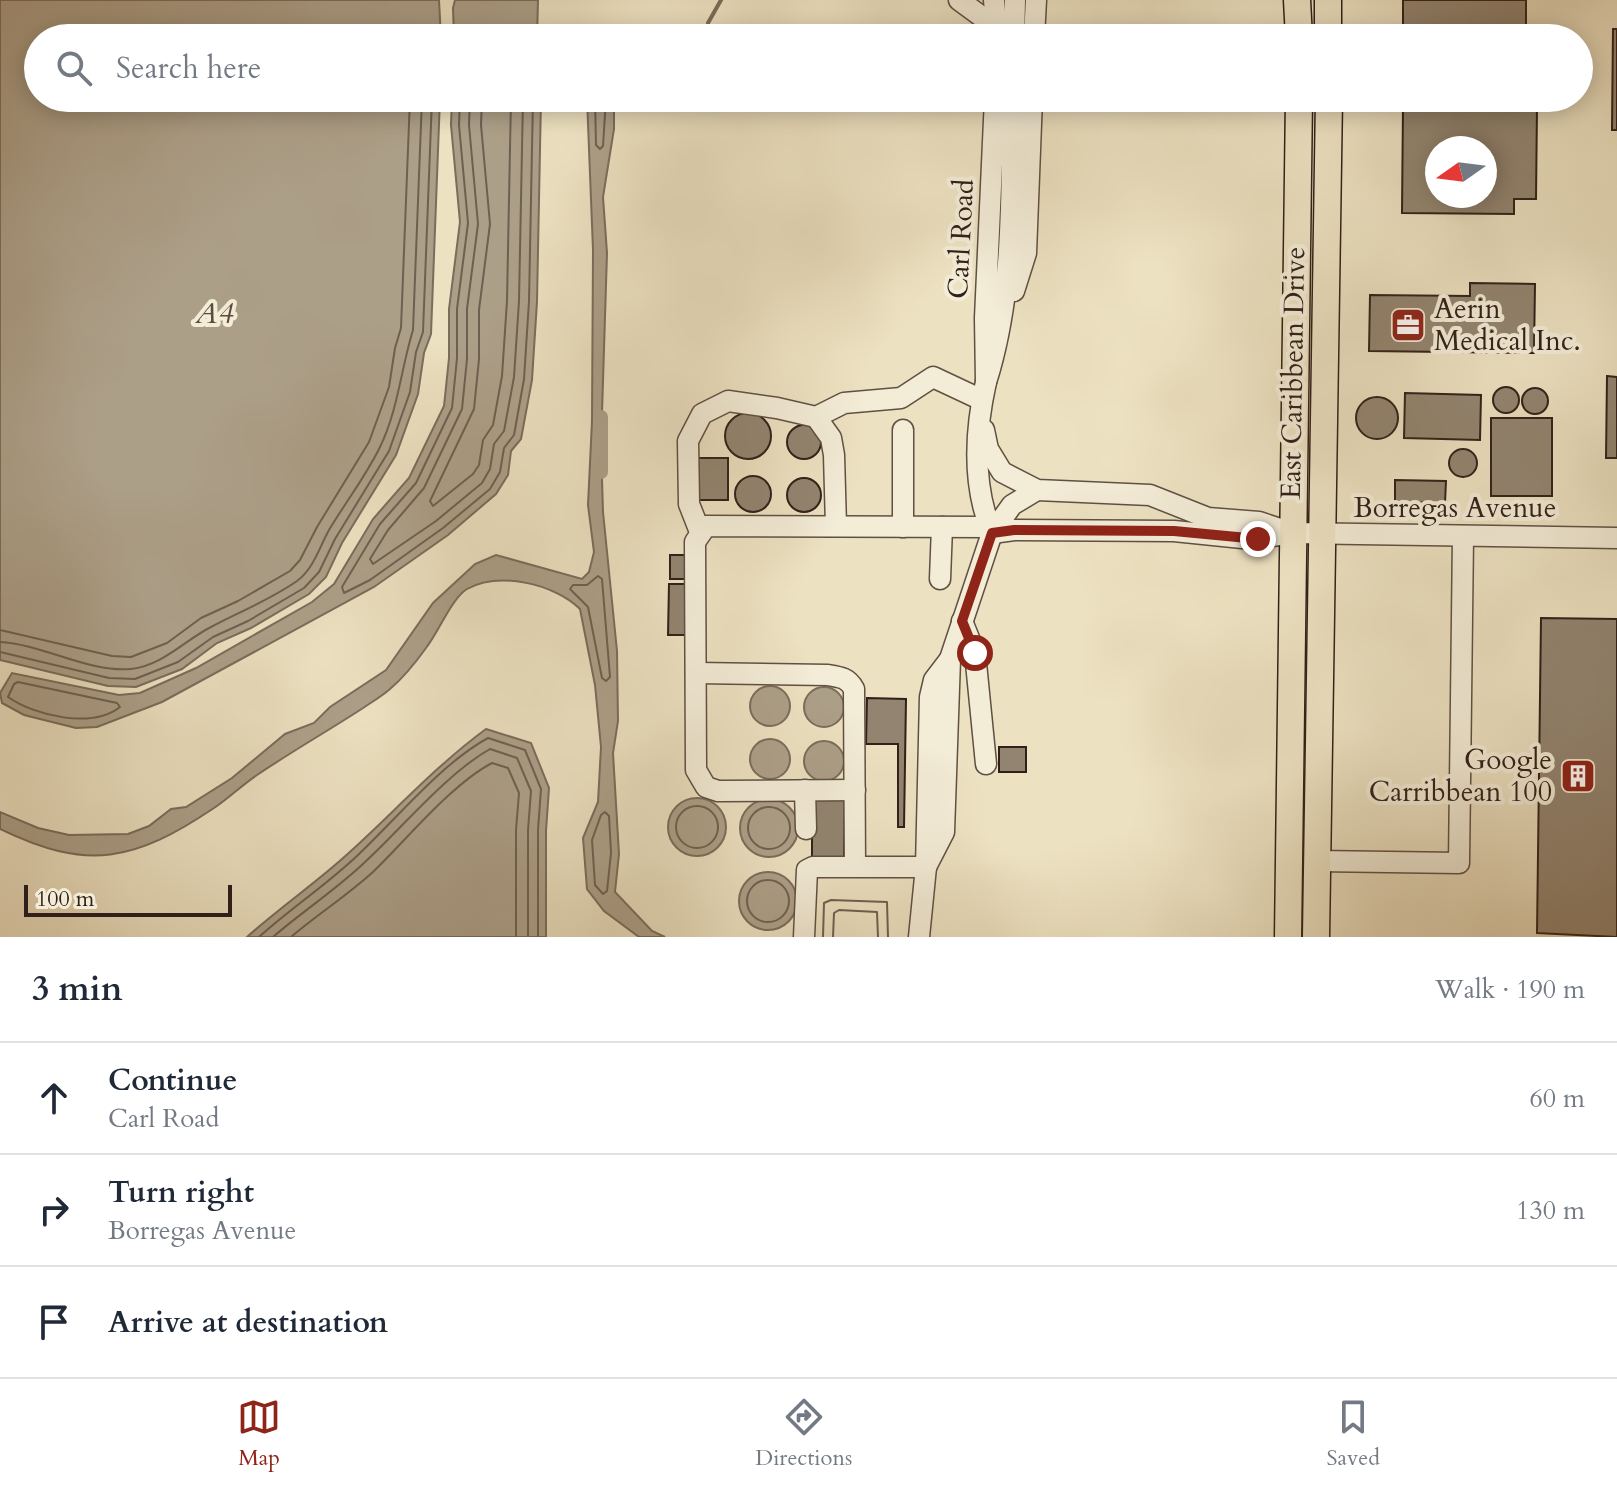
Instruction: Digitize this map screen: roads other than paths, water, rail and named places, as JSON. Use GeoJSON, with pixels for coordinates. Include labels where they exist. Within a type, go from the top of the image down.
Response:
{"type":"FeatureCollection","features":[{"type":"Feature","properties":{"kind":"main road"},"geometry":{"type":"LineString","coordinates":[[1297,0],[1298,24]]}},
{"type":"Feature","properties":{"kind":"main road"},"geometry":{"type":"LineString","coordinates":[[1328,0],[1328,24]]}},
{"type":"Feature","properties":{"kind":"main road","name":"East Caribbean Drive"},"geometry":{"type":"LineString","coordinates":[[1288,937],[1299,112]]}},
{"type":"Feature","properties":{"kind":"main road","name":"East Caribbean Drive"},"geometry":{"type":"LineString","coordinates":[[1316,937],[1329,112]]}},
{"type":"Feature","properties":{"kind":"street"},"geometry":{"type":"LineString","coordinates":[[959,0],[989,24]]}},
{"type":"Feature","properties":{"kind":"street"},"geometry":{"type":"LineString","coordinates":[[994,0],[1000,24]]}},
{"type":"Feature","properties":{"kind":"street"},"geometry":{"type":"LineString","coordinates":[[1007,24],[1015,0]]}},
{"type":"Feature","properties":{"kind":"street"},"geometry":{"type":"LineString","coordinates":[[1035,24],[1036,0]]}},
{"type":"Feature","properties":{"kind":"street","name":"Carl Road"},"geometry":{"type":"LineString","coordinates":[[991,530],[984,513],[976,448],[983,397],[994,112]]}},
{"type":"Feature","properties":{"kind":"street","name":"Carl Road"},"geometry":{"type":"LineString","coordinates":[[983,397],[1007,290],[1013,112]]}},
{"type":"Feature","properties":{"kind":"street","name":"Carl Road"},"geometry":{"type":"LineString","coordinates":[[1001,321],[1026,253],[1031,112]]}},
{"type":"Feature","properties":{"kind":"street"},"geometry":{"type":"LineString","coordinates":[[855,790],[718,791],[706,787],[696,770],[695,542],[700,532],[689,504],[688,441],[702,414],[728,401],[816,417],[844,403],[901,398],[933,377],[983,397]]}},
{"type":"Feature","properties":{"kind":"street","name":"Borregas Avenue"},"geometry":{"type":"LineString","coordinates":[[983,397],[988,449],[1002,472],[1037,490],[1150,495],[1208,518],[1259,522],[1293,533]]}},
{"type":"Feature","properties":{"kind":"street"},"geometry":{"type":"LineString","coordinates":[[816,417],[831,438],[836,526]]}},
{"type":"Feature","properties":{"kind":"street"},"geometry":{"type":"LineString","coordinates":[[903,430],[903,527]]}},
{"type":"Feature","properties":{"kind":"street"},"geometry":{"type":"LineString","coordinates":[[919,937],[926,867],[930,697],[934,680],[950,659],[991,530],[1012,505],[1037,490]]}},
{"type":"Feature","properties":{"kind":"street","name":"Borregas Avenue"},"geometry":{"type":"LineString","coordinates":[[700,532],[706,526],[836,526],[1174,531],[1252,539],[1293,533],[1617,538]]}},
{"type":"Feature","properties":{"kind":"street"},"geometry":{"type":"LineString","coordinates":[[940,579],[942,527]]}},
{"type":"Feature","properties":{"kind":"street"},"geometry":{"type":"LineString","coordinates":[[1317,861],[1459,863],[1463,536]]}},
{"type":"Feature","properties":{"kind":"street"},"geometry":{"type":"LineString","coordinates":[[962,621],[975,653],[986,764]]}},
{"type":"Feature","properties":{"kind":"street"},"geometry":{"type":"LineString","coordinates":[[696,673],[828,675],[850,682],[854,689],[855,866]]}},
{"type":"Feature","properties":{"kind":"street"},"geometry":{"type":"LineString","coordinates":[[805,790],[806,829]]}},
{"type":"Feature","properties":{"kind":"street"},"geometry":{"type":"LineString","coordinates":[[804,937],[807,870],[813,867],[926,867]]}},
{"type":"Feature","properties":{"kind":"water","name":"A4"},"geometry":{"type":"Polygon","coordinates":[[[0,0],[439,0],[440,24],[24,24],[24,112],[439,112],[431,334],[424,353],[418,394],[396,455],[342,543],[326,577],[309,594],[251,628],[217,643],[182,669],[136,687],[108,686],[0,660],[0,0]]]}},
{"type":"Feature","properties":{"kind":"water"},"geometry":{"type":"Polygon","coordinates":[[[455,0],[538,0],[537,24],[454,24],[455,0]]]}},
{"type":"Feature","properties":{"kind":"water"},"geometry":{"type":"Polygon","coordinates":[[[451,112],[541,112],[537,302],[532,380],[521,439],[511,451],[508,475],[496,494],[448,535],[374,587],[162,702],[97,727],[76,728],[24,715],[2,703],[0,693],[12,673],[119,695],[140,693],[196,668],[312,602],[334,584],[373,519],[409,478],[444,406],[449,358],[449,309],[460,222],[451,112]]]}},
{"type":"Feature","properties":{"kind":"water"},"geometry":{"type":"Polygon","coordinates":[[[588,112],[614,112],[603,197],[607,253],[601,445],[603,512],[617,651],[618,721],[613,753],[619,854],[615,892],[652,931],[665,937],[639,937],[604,911],[587,889],[583,838],[598,802],[601,747],[595,685],[580,609],[556,593],[526,583],[495,581],[467,589],[456,600],[418,659],[387,692],[257,775],[214,808],[160,840],[135,849],[86,855],[31,843],[0,829],[0,812],[38,828],[69,835],[128,834],[149,826],[171,809],[186,807],[232,778],[285,734],[314,723],[330,707],[386,670],[433,603],[475,564],[496,555],[582,579],[589,572],[594,552],[588,505],[593,250],[588,112]]]}},
{"type":"Feature","properties":{"kind":"water"},"geometry":{"type":"Polygon","coordinates":[[[770,686],[784,692],[790,706],[784,720],[770,726],[756,720],[750,706],[756,692],[770,686]]]}},
{"type":"Feature","properties":{"kind":"water"},"geometry":{"type":"Polygon","coordinates":[[[824,687],[838,693],[844,707],[838,721],[824,727],[810,721],[804,707],[810,693],[824,687]]]}},
{"type":"Feature","properties":{"kind":"water"},"geometry":{"type":"Polygon","coordinates":[[[486,729],[531,743],[549,788],[546,937],[247,937],[339,861],[434,772],[486,729]]]}},
{"type":"Feature","properties":{"kind":"water"},"geometry":{"type":"Polygon","coordinates":[[[770,739],[784,745],[790,759],[784,773],[770,779],[756,773],[750,759],[756,745],[770,739]]]}},
{"type":"Feature","properties":{"kind":"water"},"geometry":{"type":"Polygon","coordinates":[[[824,741],[838,747],[844,761],[838,775],[824,781],[810,775],[804,761],[810,747],[824,741]]]}},
{"type":"Feature","properties":{"kind":"water"},"geometry":{"type":"Polygon","coordinates":[[[697,798],[708,800],[717,807],[724,816],[724,838],[717,847],[708,854],[697,856],[686,854],[677,847],[670,838],[668,827],[670,816],[677,807],[686,800],[697,798]]]}},
{"type":"Feature","properties":{"kind":"water"},"geometry":{"type":"Polygon","coordinates":[[[769,799],[780,801],[789,808],[796,817],[796,839],[789,848],[780,855],[769,857],[758,855],[749,848],[742,839],[740,828],[742,817],[749,808],[758,801],[769,799]]]}},
{"type":"Feature","properties":{"kind":"water"},"geometry":{"type":"Polygon","coordinates":[[[768,872],[779,874],[788,881],[795,890],[795,912],[788,921],[779,928],[768,930],[757,928],[748,921],[741,912],[739,901],[741,890],[748,881],[757,874],[768,872]]]}},
{"type":"Feature","properties":{"kind":"waterway"},"geometry":{"type":"LineString","coordinates":[[708,23],[721,0]]}},
{"type":"Feature","properties":{"kind":"waterway"},"geometry":{"type":"LineString","coordinates":[[601,417],[601,472]]}},
{"type":"Feature","properties":{"kind":"place","name":"Aerin Medical Inc."},"geometry":{"type":"Point","coordinates":[1408,325]}},
{"type":"Feature","properties":{"kind":"place","name":"Google Carribbean 100"},"geometry":{"type":"Point","coordinates":[1578,776]}}]}
